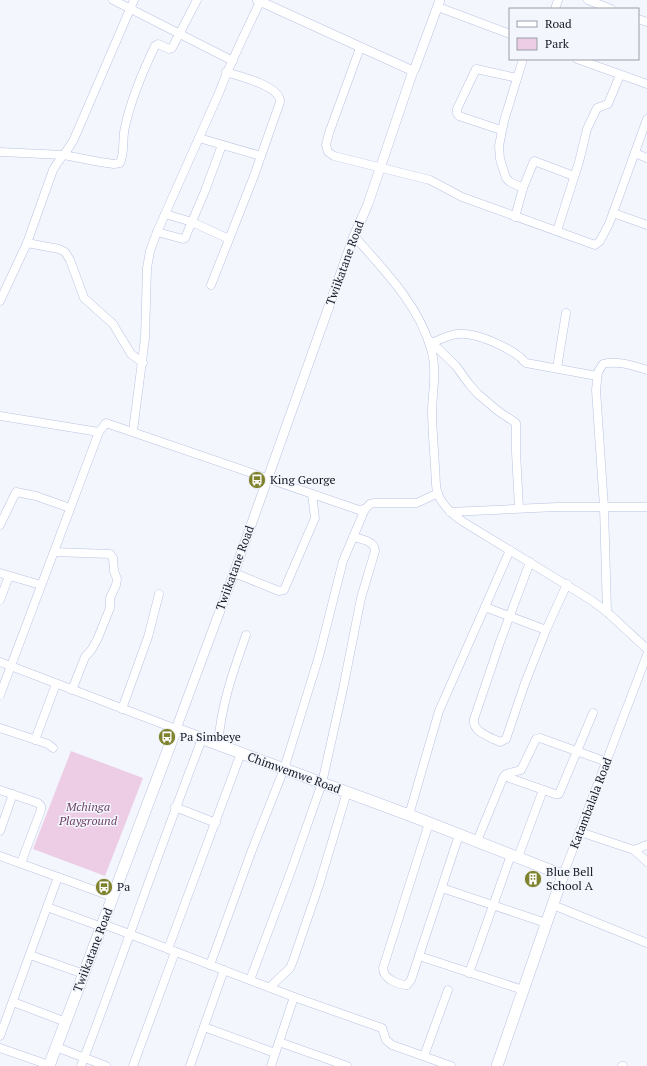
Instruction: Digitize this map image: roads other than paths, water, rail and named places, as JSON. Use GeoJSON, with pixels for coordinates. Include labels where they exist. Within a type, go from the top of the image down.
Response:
{"type":"FeatureCollection","features":[{"type":"Feature","properties":{"kind":"main road","name":"Chimwemwe Road"},"geometry":{"type":"LineString","coordinates":[[176,729],[409,815],[563,875]]}},
{"type":"Feature","properties":{"kind":"main road","name":"Twiikatane Road"},"geometry":{"type":"LineString","coordinates":[[49,1066],[176,729]]}},
{"type":"Feature","properties":{"kind":"main road","name":"Katambalala Road"},"geometry":{"type":"LineString","coordinates":[[497,1066],[563,875]]}},
{"type":"Feature","properties":{"kind":"street"},"geometry":{"type":"LineString","coordinates":[[114,0],[132,4],[179,34],[233,61]]}},
{"type":"Feature","properties":{"kind":"street"},"geometry":{"type":"LineString","coordinates":[[0,152],[64,155],[114,164],[120,163],[122,160],[125,124],[135,93],[154,46],[158,44],[171,49],[173,47],[197,0]]}},
{"type":"Feature","properties":{"kind":"street"},"geometry":{"type":"LineString","coordinates":[[588,0],[608,8]]}},
{"type":"Feature","properties":{"kind":"street"},"geometry":{"type":"LineString","coordinates":[[133,431],[146,333],[147,268],[150,251],[219,93],[226,72],[233,61],[258,1],[360,48],[414,70]]}},
{"type":"Feature","properties":{"kind":"street"},"geometry":{"type":"LineString","coordinates":[[439,3],[509,34]]}},
{"type":"Feature","properties":{"kind":"street","name":"Twiikatane Road"},"geometry":{"type":"LineString","coordinates":[[176,729],[234,573],[354,236],[368,204],[414,70],[439,3]]}},
{"type":"Feature","properties":{"kind":"street"},"geometry":{"type":"LineString","coordinates":[[1,296],[27,242],[50,177],[56,165],[74,139],[132,4]]}},
{"type":"Feature","properties":{"kind":"street"},"geometry":{"type":"LineString","coordinates":[[360,48],[329,133],[326,149],[328,152],[334,156],[430,180],[462,197],[593,245],[597,245],[600,242],[609,224],[647,119]]}},
{"type":"Feature","properties":{"kind":"street"},"geometry":{"type":"LineString","coordinates":[[523,60],[501,130],[499,146],[500,159],[504,174],[510,182],[523,188]]}},
{"type":"Feature","properties":{"kind":"street"},"geometry":{"type":"LineString","coordinates":[[591,61],[620,75],[647,84]]}},
{"type":"Feature","properties":{"kind":"street"},"geometry":{"type":"LineString","coordinates":[[501,130],[459,116],[457,109],[477,69],[517,78]]}},
{"type":"Feature","properties":{"kind":"street"},"geometry":{"type":"LineString","coordinates":[[211,285],[280,107],[280,97],[275,92],[262,85],[226,72]]}},
{"type":"Feature","properties":{"kind":"street"},"geometry":{"type":"LineString","coordinates":[[557,232],[588,126],[597,108],[608,104],[620,75]]}},
{"type":"Feature","properties":{"kind":"street"},"geometry":{"type":"LineString","coordinates":[[199,138],[261,156]]}},
{"type":"Feature","properties":{"kind":"street"},"geometry":{"type":"LineString","coordinates":[[157,232],[184,239],[205,191],[222,145]]}},
{"type":"Feature","properties":{"kind":"street"},"geometry":{"type":"LineString","coordinates":[[635,153],[647,158]]}},
{"type":"Feature","properties":{"kind":"street"},"geometry":{"type":"LineString","coordinates":[[515,217],[523,188],[534,161],[574,176]]}},
{"type":"Feature","properties":{"kind":"street"},"geometry":{"type":"LineString","coordinates":[[613,213],[647,224]]}},
{"type":"Feature","properties":{"kind":"street"},"geometry":{"type":"LineString","coordinates":[[165,214],[192,222],[229,239]]}},
{"type":"Feature","properties":{"kind":"street"},"geometry":{"type":"LineString","coordinates":[[354,236],[397,285],[407,299],[430,340],[456,366],[478,394],[498,411],[516,423],[519,508]]}},
{"type":"Feature","properties":{"kind":"street"},"geometry":{"type":"LineString","coordinates":[[27,242],[60,249],[65,252],[70,260],[84,298],[113,324],[131,354],[143,363]]}},
{"type":"Feature","properties":{"kind":"street"},"geometry":{"type":"LineString","coordinates":[[556,368],[566,313]]}},
{"type":"Feature","properties":{"kind":"street"},"geometry":{"type":"LineString","coordinates":[[430,340],[466,334],[482,338],[506,348],[526,363],[597,376]]}},
{"type":"Feature","properties":{"kind":"street"},"geometry":{"type":"LineString","coordinates":[[430,340],[433,356],[432,428],[438,493],[450,512],[465,523],[591,600],[607,612],[647,649]]}},
{"type":"Feature","properties":{"kind":"street"},"geometry":{"type":"LineString","coordinates":[[607,612],[604,507],[596,390],[597,376],[600,367],[612,363],[647,370]]}},
{"type":"Feature","properties":{"kind":"street"},"geometry":{"type":"LineString","coordinates":[[0,416],[99,432]]}},
{"type":"Feature","properties":{"kind":"street"},"geometry":{"type":"LineString","coordinates":[[0,695],[99,432],[106,423],[133,431],[359,510],[365,509]]}},
{"type":"Feature","properties":{"kind":"street"},"geometry":{"type":"LineString","coordinates":[[0,525],[16,492],[36,496],[70,508]]}},
{"type":"Feature","properties":{"kind":"street"},"geometry":{"type":"LineString","coordinates":[[210,965],[252,850],[284,769],[319,656],[340,573],[365,509],[370,504],[375,502],[417,503],[438,493]]}},
{"type":"Feature","properties":{"kind":"street"},"geometry":{"type":"LineString","coordinates":[[234,573],[279,591],[284,590],[315,518],[312,494]]}},
{"type":"Feature","properties":{"kind":"street"},"geometry":{"type":"LineString","coordinates":[[450,512],[519,508],[647,507]]}},
{"type":"Feature","properties":{"kind":"street"},"geometry":{"type":"LineString","coordinates":[[250,980],[322,783],[360,606],[375,551],[373,544],[353,537]]}},
{"type":"Feature","properties":{"kind":"street"},"geometry":{"type":"LineString","coordinates":[[409,815],[439,711],[510,550]]}},
{"type":"Feature","properties":{"kind":"street"},"geometry":{"type":"LineString","coordinates":[[54,552],[110,554],[113,558],[114,571],[117,579],[110,598],[110,608],[97,640],[85,657],[72,690]]}},
{"type":"Feature","properties":{"kind":"street"},"geometry":{"type":"LineString","coordinates":[[530,562],[497,649],[474,723],[477,729],[481,732],[500,742],[504,741],[507,736],[525,682],[567,584]]}},
{"type":"Feature","properties":{"kind":"street"},"geometry":{"type":"LineString","coordinates":[[0,573],[41,585]]}},
{"type":"Feature","properties":{"kind":"street"},"geometry":{"type":"LineString","coordinates":[[0,600],[9,576]]}},
{"type":"Feature","properties":{"kind":"street"},"geometry":{"type":"LineString","coordinates":[[122,709],[148,637],[159,594]]}},
{"type":"Feature","properties":{"kind":"street"},"geometry":{"type":"LineString","coordinates":[[485,607],[546,630]]}},
{"type":"Feature","properties":{"kind":"street"},"geometry":{"type":"LineString","coordinates":[[218,745],[221,717],[230,682],[246,635]]}},
{"type":"Feature","properties":{"kind":"street","name":"Katambalala Road"},"geometry":{"type":"LineString","coordinates":[[563,875],[647,655]]}},
{"type":"Feature","properties":{"kind":"street","name":"Chimwemwe Road"},"geometry":{"type":"LineString","coordinates":[[0,662],[176,729]]}},
{"type":"Feature","properties":{"kind":"street"},"geometry":{"type":"LineString","coordinates":[[35,740],[56,684]]}},
{"type":"Feature","properties":{"kind":"street"},"geometry":{"type":"LineString","coordinates":[[504,776],[556,795],[559,794],[593,714]]}},
{"type":"Feature","properties":{"kind":"street"},"geometry":{"type":"LineString","coordinates":[[0,728],[48,744],[53,748]]}},
{"type":"Feature","properties":{"kind":"street"},"geometry":{"type":"LineString","coordinates":[[477,841],[504,776],[521,770],[534,740],[538,738],[606,762]]}},
{"type":"Feature","properties":{"kind":"street"},"geometry":{"type":"LineString","coordinates":[[83,1062],[175,807],[202,739]]}},
{"type":"Feature","properties":{"kind":"street"},"geometry":{"type":"LineString","coordinates":[[133,1066],[241,753]]}},
{"type":"Feature","properties":{"kind":"street"},"geometry":{"type":"LineString","coordinates":[[0,790],[38,803],[42,808],[21,864]]}},
{"type":"Feature","properties":{"kind":"street"},"geometry":{"type":"LineString","coordinates":[[469,973],[493,905],[543,790]]}},
{"type":"Feature","properties":{"kind":"street"},"geometry":{"type":"LineString","coordinates":[[270,988],[290,968],[293,961],[319,885],[347,792]]}},
{"type":"Feature","properties":{"kind":"street"},"geometry":{"type":"LineString","coordinates":[[0,831],[13,794]]}},
{"type":"Feature","properties":{"kind":"street"},"geometry":{"type":"LineString","coordinates":[[175,807],[216,823]]}},
{"type":"Feature","properties":{"kind":"street"},"geometry":{"type":"LineString","coordinates":[[429,823],[384,964],[384,975],[402,985],[407,985],[411,980],[459,835]]}},
{"type":"Feature","properties":{"kind":"street"},"geometry":{"type":"LineString","coordinates":[[580,832],[634,850],[647,862]]}},
{"type":"Feature","properties":{"kind":"street"},"geometry":{"type":"LineString","coordinates":[[634,850],[647,845]]}},
{"type":"Feature","properties":{"kind":"street"},"geometry":{"type":"LineString","coordinates":[[0,857],[113,897]]}},
{"type":"Feature","properties":{"kind":"street"},"geometry":{"type":"LineString","coordinates":[[0,1036],[58,877]]}},
{"type":"Feature","properties":{"kind":"street"},"geometry":{"type":"LineString","coordinates":[[442,888],[546,923]]}},
{"type":"Feature","properties":{"kind":"street"},"geometry":{"type":"LineString","coordinates":[[553,905],[647,943]]}},
{"type":"Feature","properties":{"kind":"street"},"geometry":{"type":"LineString","coordinates":[[47,907],[172,950],[294,997],[382,1028],[389,1043],[451,1066]]}},
{"type":"Feature","properties":{"kind":"street"},"geometry":{"type":"LineString","coordinates":[[30,955],[84,974]]}},
{"type":"Feature","properties":{"kind":"street"},"geometry":{"type":"LineString","coordinates":[[419,956],[523,990]]}},
{"type":"Feature","properties":{"kind":"street"},"geometry":{"type":"LineString","coordinates":[[190,1066],[224,970]]}},
{"type":"Feature","properties":{"kind":"street"},"geometry":{"type":"LineString","coordinates":[[424,1056],[448,990]]}},
{"type":"Feature","properties":{"kind":"street"},"geometry":{"type":"LineString","coordinates":[[271,1066],[294,997]]}},
{"type":"Feature","properties":{"kind":"street"},"geometry":{"type":"LineString","coordinates":[[13,1002],[66,1022]]}},
{"type":"Feature","properties":{"kind":"street"},"geometry":{"type":"LineString","coordinates":[[204,1027],[276,1053]]}},
{"type":"Feature","properties":{"kind":"street"},"geometry":{"type":"LineString","coordinates":[[279,1042],[347,1066]]}},
{"type":"Feature","properties":{"kind":"street"},"geometry":{"type":"LineString","coordinates":[[56,1047],[83,1062],[106,1066]]}},
{"type":"Feature","properties":{"kind":"street"},"geometry":{"type":"LineString","coordinates":[[0,1048],[49,1066]]}},
{"type":"Feature","properties":{"kind":"place","name":"King George"},"geometry":{"type":"Point","coordinates":[257,480]}},
{"type":"Feature","properties":{"kind":"place","name":"Pa Simbeye"},"geometry":{"type":"Point","coordinates":[167,737]}},
{"type":"Feature","properties":{"kind":"place","name":"Blue Bell School A"},"geometry":{"type":"Point","coordinates":[533,879]}},
{"type":"Feature","properties":{"kind":"place","name":"Pa"},"geometry":{"type":"Point","coordinates":[104,887]}},
{"type":"Feature","properties":{"kind":"park label","name":"Mchinga Playground"},"geometry":{"type":"Point","coordinates":[88,814]}}]}
